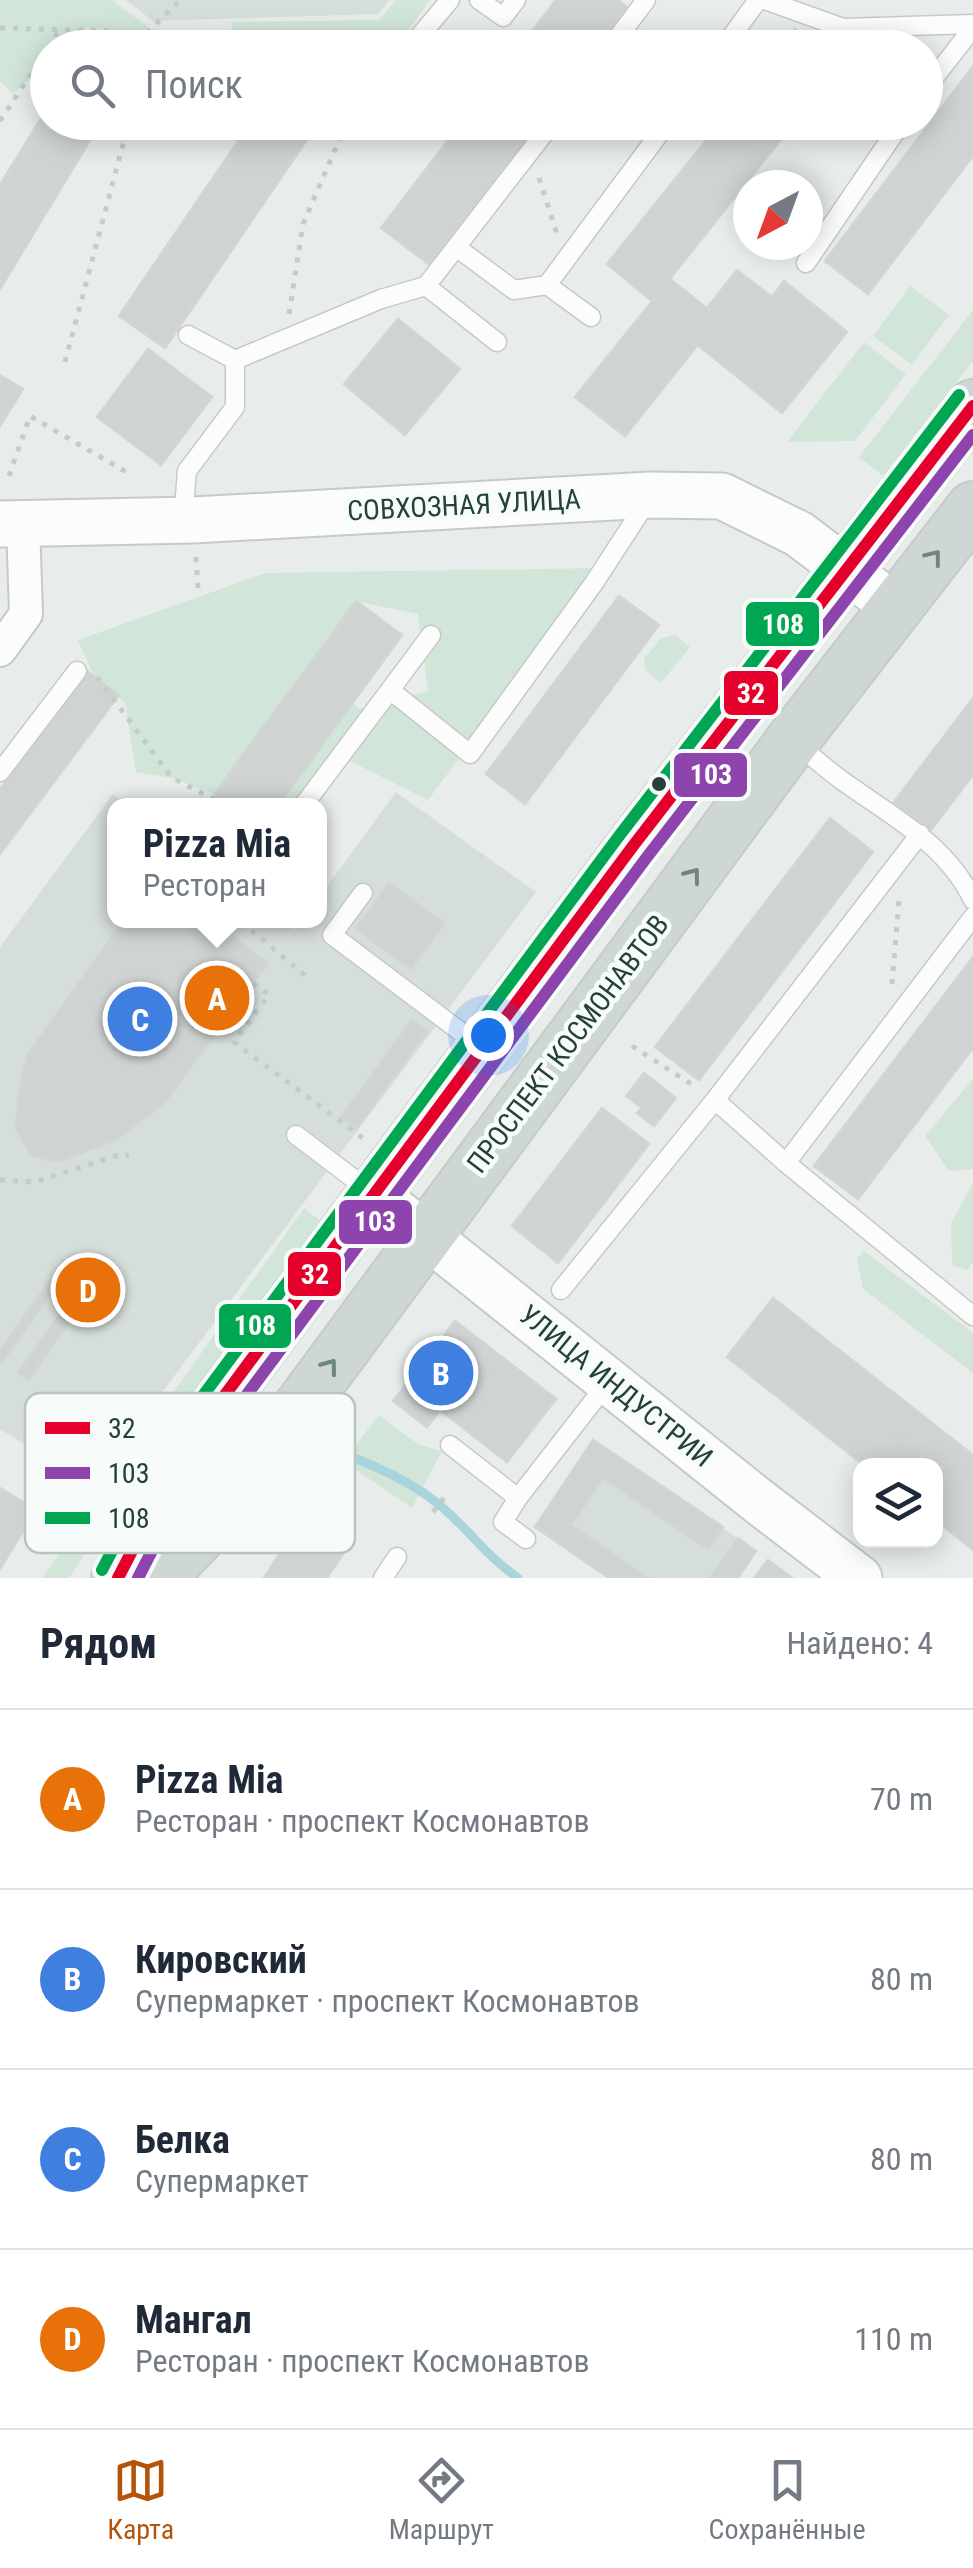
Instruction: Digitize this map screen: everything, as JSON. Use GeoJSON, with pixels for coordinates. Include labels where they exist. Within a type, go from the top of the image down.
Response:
{"type":"FeatureCollection","features":[{"type":"Feature","properties":{"kind":"main road"},"geometry":{"type":"LineString","coordinates":[[222,1393],[371,1168],[482,1048],[845,568],[973,406]]}},
{"type":"Feature","properties":{"kind":"main road","name":"ПРОСПЕКТ КОСМОНАВТОВ"},"geometry":{"type":"LineString","coordinates":[[310,1393],[793,740],[973,508]]}},
{"type":"Feature","properties":{"kind":"main road"},"geometry":{"type":"LineString","coordinates":[[118,1578],[131,1553]]}},
{"type":"Feature","properties":{"kind":"main road","name":"ПРОСПЕКТ КОСМОНАВТОВ"},"geometry":{"type":"LineString","coordinates":[[159,1578],[183,1553]]}},
{"type":"Feature","properties":{"kind":"street","name":"СОВХОЗНАЯ УЛИЦА"},"geometry":{"type":"LineString","coordinates":[[12,524],[189,534],[652,495],[722,496],[799,534],[896,607]]}},
{"type":"Feature","properties":{"kind":"street"},"geometry":{"type":"LineString","coordinates":[[0,650],[26,614],[12,524]]}},
{"type":"Feature","properties":{"kind":"street","name":"УЛИЦА ИНДУСТРИИ"},"geometry":{"type":"LineString","coordinates":[[371,1168],[427,1235],[859,1578]]}},
{"type":"Feature","properties":{"kind":"lane"},"geometry":{"type":"LineString","coordinates":[[425,30],[450,0]]}},
{"type":"Feature","properties":{"kind":"lane"},"geometry":{"type":"LineString","coordinates":[[479,0],[503,17],[516,0]]}},
{"type":"Feature","properties":{"kind":"lane"},"geometry":{"type":"LineString","coordinates":[[624,30],[646,0]]}},
{"type":"Feature","properties":{"kind":"lane"},"geometry":{"type":"LineString","coordinates":[[738,30],[762,0],[843,28],[973,26]]}},
{"type":"Feature","properties":{"kind":"lane"},"geometry":{"type":"LineString","coordinates":[[943,66],[973,26]]}},
{"type":"Feature","properties":{"kind":"lane"},"geometry":{"type":"LineString","coordinates":[[188,335],[235,360],[381,299],[426,286],[539,140]]}},
{"type":"Feature","properties":{"kind":"lane"},"geometry":{"type":"LineString","coordinates":[[548,286],[655,140]]}},
{"type":"Feature","properties":{"kind":"lane"},"geometry":{"type":"LineString","coordinates":[[806,263],[890,140]]}},
{"type":"Feature","properties":{"kind":"lane"},"geometry":{"type":"LineString","coordinates":[[456,247],[514,290],[548,286],[591,317]]}},
{"type":"Feature","properties":{"kind":"lane"},"geometry":{"type":"LineString","coordinates":[[426,286],[497,342]]}},
{"type":"Feature","properties":{"kind":"lane"},"geometry":{"type":"LineString","coordinates":[[189,534],[187,471],[235,407],[235,360]]}},
{"type":"Feature","properties":{"kind":"lane"},"geometry":{"type":"LineString","coordinates":[[390,690],[470,754],[594,583],[652,495]]}},
{"type":"Feature","properties":{"kind":"lane"},"geometry":{"type":"LineString","coordinates":[[310,798],[430,634]]}},
{"type":"Feature","properties":{"kind":"lane"},"geometry":{"type":"LineString","coordinates":[[0,772],[76,671]]}},
{"type":"Feature","properties":{"kind":"lane"},"geometry":{"type":"LineString","coordinates":[[793,740],[839,778],[968,870],[973,900]]}},
{"type":"Feature","properties":{"kind":"lane"},"geometry":{"type":"LineString","coordinates":[[561,1290],[715,1100],[920,834]]}},
{"type":"Feature","properties":{"kind":"lane"},"geometry":{"type":"LineString","coordinates":[[363,893],[332,935],[482,1048]]}},
{"type":"Feature","properties":{"kind":"lane"},"geometry":{"type":"LineString","coordinates":[[786,1163],[973,917]]}},
{"type":"Feature","properties":{"kind":"lane"},"geometry":{"type":"LineString","coordinates":[[715,1100],[973,1316]]}},
{"type":"Feature","properties":{"kind":"lane"},"geometry":{"type":"LineString","coordinates":[[296,1134],[371,1168]]}},
{"type":"Feature","properties":{"kind":"lane"},"geometry":{"type":"LineString","coordinates":[[526,1539],[504,1522],[518,1498],[610,1380]]}},
{"type":"Feature","properties":{"kind":"lane"},"geometry":{"type":"LineString","coordinates":[[450,1446],[518,1498]]}},
{"type":"Feature","properties":{"kind":"lane"},"geometry":{"type":"LineString","coordinates":[[383,1578],[397,1557]]}},
{"type":"Feature","properties":{"kind":"path"},"geometry":{"type":"LineString","coordinates":[[150,30],[180,0]]}},
{"type":"Feature","properties":{"kind":"path"},"geometry":{"type":"LineString","coordinates":[[0,28],[59,30]]}},
{"type":"Feature","properties":{"kind":"path"},"geometry":{"type":"LineString","coordinates":[[0,121],[30,75]]}},
{"type":"Feature","properties":{"kind":"path"},"geometry":{"type":"LineString","coordinates":[[64,362],[124,140]]}},
{"type":"Feature","properties":{"kind":"path"},"geometry":{"type":"LineString","coordinates":[[285,341],[302,224],[339,140]]}},
{"type":"Feature","properties":{"kind":"path"},"geometry":{"type":"LineString","coordinates":[[530,152],[566,260]]}},
{"type":"Feature","properties":{"kind":"path"},"geometry":{"type":"LineString","coordinates":[[9,476],[30,416],[128,473]]}},
{"type":"Feature","properties":{"kind":"path"},"geometry":{"type":"LineString","coordinates":[[189,534],[198,588]]}},
{"type":"Feature","properties":{"kind":"path"},"geometry":{"type":"LineString","coordinates":[[76,671],[87,665],[172,778],[212,798]]}},
{"type":"Feature","properties":{"kind":"path"},"geometry":{"type":"LineString","coordinates":[[889,1030],[902,858]]}},
{"type":"Feature","properties":{"kind":"path"},"geometry":{"type":"LineString","coordinates":[[248,928],[311,980]]}},
{"type":"Feature","properties":{"kind":"path"},"geometry":{"type":"LineString","coordinates":[[253,983],[269,995],[234,1042],[371,1168]]}},
{"type":"Feature","properties":{"kind":"path"},"geometry":{"type":"LineString","coordinates":[[632,1046],[715,1100]]}},
{"type":"Feature","properties":{"kind":"path"},"geometry":{"type":"LineString","coordinates":[[0,1180],[34,1182],[129,1154]]}},
{"type":"Feature","properties":{"kind":"path"},"geometry":{"type":"LineString","coordinates":[[433,1512],[444,1498]]}},
{"type":"Feature","properties":{"kind":"shaded area"},"geometry":{"type":"Polygon","coordinates":[[[126,0],[389,0],[378,14],[153,21],[126,0]]]}},
{"type":"Feature","properties":{"kind":"shaded area"},"geometry":{"type":"Polygon","coordinates":[[[396,792],[536,892],[162,1393],[25,1393],[25,1444],[0,1429],[0,947],[107,802],[107,928],[327,928],[327,886],[396,792]]]}},
{"type":"Feature","properties":{"kind":"shaded area"},"geometry":{"type":"Polygon","coordinates":[[[593,1440],[756,1551],[738,1578],[609,1578],[535,1527],[593,1440]]]}},
{"type":"Feature","properties":{"kind":"green space"},"geometry":{"type":"Polygon","coordinates":[[[0,0],[112,0],[148,27],[30,30],[30,78],[13,94],[0,81],[0,0]]]}},
{"type":"Feature","properties":{"kind":"green space"},"geometry":{"type":"Polygon","coordinates":[[[396,0],[430,0],[409,30],[232,30],[232,22],[379,20],[396,0]]]}},
{"type":"Feature","properties":{"kind":"green space"},"geometry":{"type":"Polygon","coordinates":[[[910,286],[949,315],[912,365],[873,336],[910,286]]]}},
{"type":"Feature","properties":{"kind":"green space"},"geometry":{"type":"Polygon","coordinates":[[[973,310],[973,361],[883,476],[859,457],[973,310]]]}},
{"type":"Feature","properties":{"kind":"green space"},"geometry":{"type":"Polygon","coordinates":[[[864,342],[906,374],[855,441],[787,442],[864,342]]]}},
{"type":"Feature","properties":{"kind":"green space"},"geometry":{"type":"Polygon","coordinates":[[[601,568],[428,800],[350,761],[321,798],[283,798],[353,703],[359,709],[428,691],[418,614],[355,601],[214,794],[172,778],[136,772],[125,703],[92,672],[78,640],[265,573],[601,568]]]}},
{"type":"Feature","properties":{"kind":"green space"},"geometry":{"type":"Polygon","coordinates":[[[675,635],[690,647],[661,683],[645,670],[644,659],[661,638],[675,635]]]}},
{"type":"Feature","properties":{"kind":"green space"},"geometry":{"type":"Polygon","coordinates":[[[973,1079],[973,1169],[949,1171],[925,1136],[973,1079]]]}},
{"type":"Feature","properties":{"kind":"green space"},"geometry":{"type":"Polygon","coordinates":[[[973,1183],[973,1262],[967,1270],[952,1265],[951,1223],[973,1183]]]}},
{"type":"Feature","properties":{"kind":"green space"},"geometry":{"type":"Polygon","coordinates":[[[304,1208],[319,1220],[196,1393],[173,1393],[304,1208]]]}},
{"type":"Feature","properties":{"kind":"green space"},"geometry":{"type":"Polygon","coordinates":[[[864,1251],[973,1333],[973,1373],[863,1289],[857,1259],[864,1251]]]}},
{"type":"Feature","properties":{"kind":"green space"},"geometry":{"type":"Polygon","coordinates":[[[379,1415],[419,1445],[442,1451],[412,1508],[355,1469],[355,1446],[379,1415]]]}},
{"type":"Feature","properties":{"kind":"green space"},"geometry":{"type":"Polygon","coordinates":[[[60,1553],[85,1553],[69,1578],[42,1578],[60,1553]]]}},
{"type":"Feature","properties":{"kind":"building"},"geometry":{"type":"Polygon","coordinates":[[[556,0],[618,0],[628,8],[611,30],[533,30],[556,0]]]}},
{"type":"Feature","properties":{"kind":"building"},"geometry":{"type":"Polygon","coordinates":[[[973,66],[973,156],[868,294],[825,261],[917,140],[943,140],[943,106],[973,66]]]}},
{"type":"Feature","properties":{"kind":"building"},"geometry":{"type":"Polygon","coordinates":[[[30,136],[30,140],[90,140],[0,289],[0,185],[30,136]]]}},
{"type":"Feature","properties":{"kind":"building"},"geometry":{"type":"Polygon","coordinates":[[[239,140],[307,140],[165,348],[119,316],[239,140]]]}},
{"type":"Feature","properties":{"kind":"building"},"geometry":{"type":"Polygon","coordinates":[[[448,140],[526,140],[430,265],[381,228],[448,140]]]}},
{"type":"Feature","properties":{"kind":"building"},"geometry":{"type":"Polygon","coordinates":[[[707,140],[781,140],[757,170],[733,170],[733,200],[652,301],[607,264],[707,140]]]}},
{"type":"Feature","properties":{"kind":"building"},"geometry":{"type":"Polygon","coordinates":[[[737,270],[772,297],[784,281],[847,332],[782,413],[698,345],[719,318],[707,308],[737,270]]]}},
{"type":"Feature","properties":{"kind":"building"},"geometry":{"type":"Polygon","coordinates":[[[670,279],[719,318],[625,436],[575,397],[670,279]]]}},
{"type":"Feature","properties":{"kind":"building"},"geometry":{"type":"Polygon","coordinates":[[[398,319],[460,369],[405,435],[344,384],[398,319]]]}},
{"type":"Feature","properties":{"kind":"building"},"geometry":{"type":"Polygon","coordinates":[[[148,349],[212,397],[161,465],[97,417],[148,349]]]}},
{"type":"Feature","properties":{"kind":"building"},"geometry":{"type":"Polygon","coordinates":[[[0,375],[23,389],[0,426],[0,375]]]}},
{"type":"Feature","properties":{"kind":"building"},"geometry":{"type":"Polygon","coordinates":[[[619,596],[659,625],[525,804],[486,774],[619,596]]]}},
{"type":"Feature","properties":{"kind":"building"},"geometry":{"type":"Polygon","coordinates":[[[356,601],[402,635],[284,798],[219,798],[214,794],[356,601]]]}},
{"type":"Feature","properties":{"kind":"building"},"geometry":{"type":"Polygon","coordinates":[[[88,672],[119,695],[0,854],[0,789],[88,672]]]}},
{"type":"Feature","properties":{"kind":"building"},"geometry":{"type":"Polygon","coordinates":[[[973,698],[973,775],[931,830],[894,802],[973,698]]]}},
{"type":"Feature","properties":{"kind":"building"},"geometry":{"type":"Polygon","coordinates":[[[830,818],[873,852],[699,1080],[655,1047],[830,818]]]}},
{"type":"Feature","properties":{"kind":"building"},"geometry":{"type":"Polygon","coordinates":[[[389,883],[444,923],[411,969],[356,929],[389,883]]]}},
{"type":"Feature","properties":{"kind":"building"},"geometry":{"type":"Polygon","coordinates":[[[118,928],[222,928],[268,963],[165,1102],[116,1140],[58,1162],[31,1156],[16,1127],[28,1054],[118,928]]]}},
{"type":"Feature","properties":{"kind":"building"},"geometry":{"type":"Polygon","coordinates":[[[973,957],[973,1048],[858,1199],[814,1166],[973,957]]]}},
{"type":"Feature","properties":{"kind":"building"},"geometry":{"type":"Polygon","coordinates":[[[412,1020],[427,1031],[356,1129],[341,1117],[412,1020]]]}},
{"type":"Feature","properties":{"kind":"building"},"geometry":{"type":"Polygon","coordinates":[[[644,1073],[676,1098],[654,1126],[637,1113],[642,1108],[626,1096],[644,1073]]]}},
{"type":"Feature","properties":{"kind":"building"},"geometry":{"type":"Polygon","coordinates":[[[602,1108],[649,1144],[558,1263],[512,1226],[602,1108]]]}},
{"type":"Feature","properties":{"kind":"building"},"geometry":{"type":"Polygon","coordinates":[[[63,1261],[70,1266],[1,1364],[0,1351],[63,1261]]]}},
{"type":"Feature","properties":{"kind":"building"},"geometry":{"type":"Polygon","coordinates":[[[86,1277],[96,1285],[28,1380],[18,1373],[86,1277]]]}},
{"type":"Feature","properties":{"kind":"building"},"geometry":{"type":"Polygon","coordinates":[[[773,1298],[973,1455],[973,1550],[943,1526],[943,1458],[855,1458],[727,1357],[773,1298]]]}},
{"type":"Feature","properties":{"kind":"building"},"geometry":{"type":"Polygon","coordinates":[[[455,1321],[489,1347],[427,1427],[393,1401],[455,1321]]]}},
{"type":"Feature","properties":{"kind":"building"},"geometry":{"type":"Polygon","coordinates":[[[489,1347],[556,1399],[507,1462],[440,1410],[489,1347]]]}},
{"type":"Feature","properties":{"kind":"building"},"geometry":{"type":"Polygon","coordinates":[[[593,1440],[723,1527],[708,1549],[603,1478],[571,1525],[648,1578],[609,1578],[535,1527],[593,1440]]]}},
{"type":"Feature","properties":{"kind":"building"},"geometry":{"type":"Polygon","coordinates":[[[0,1488],[25,1503],[25,1528],[0,1569],[0,1488]]]}},
{"type":"Feature","properties":{"kind":"building"},"geometry":{"type":"Polygon","coordinates":[[[738,1538],[756,1551],[738,1578],[710,1578],[738,1538]]]}},
{"type":"Feature","properties":{"kind":"building"},"geometry":{"type":"Polygon","coordinates":[[[280,1553],[343,1553],[327,1578],[264,1578],[280,1553]]]}},
{"type":"Feature","properties":{"kind":"building"},"geometry":{"type":"Polygon","coordinates":[[[768,1560],[792,1578],[754,1578],[768,1560]]]}},
{"type":"Feature","properties":{"kind":"waterway"},"geometry":{"type":"LineString","coordinates":[[355,1458],[427,1495],[518,1578]]}},
{"type":"Feature","properties":{"kind":"transit line","name":"108"},"geometry":{"type":"LineString","coordinates":[[205,1393],[619,836],[959,395]]}},
{"type":"Feature","properties":{"kind":"transit line","name":"32"},"geometry":{"type":"LineString","coordinates":[[226,1393],[633,846],[973,406]]}},
{"type":"Feature","properties":{"kind":"transit line","name":"103"},"geometry":{"type":"LineString","coordinates":[[248,1393],[647,857],[973,435]]}},
{"type":"Feature","properties":{"kind":"transit line","name":"108"},"geometry":{"type":"LineString","coordinates":[[102,1570],[111,1553]]}},
{"type":"Feature","properties":{"kind":"transit line","name":"32"},"geometry":{"type":"LineString","coordinates":[[118,1578],[131,1553]]}},
{"type":"Feature","properties":{"kind":"transit line","name":"103"},"geometry":{"type":"LineString","coordinates":[[138,1578],[151,1553]]}},
{"type":"Feature","properties":{"kind":"place","name":"Pizza Mia"},"geometry":{"type":"Point","coordinates":[217,998]}},
{"type":"Feature","properties":{"kind":"place","name":"Белка"},"geometry":{"type":"Point","coordinates":[140,1019]}},
{"type":"Feature","properties":{"kind":"place","name":"Мангал"},"geometry":{"type":"Point","coordinates":[88,1290]}},
{"type":"Feature","properties":{"kind":"place","name":"Кировский"},"geometry":{"type":"Point","coordinates":[441,1373]}}]}
